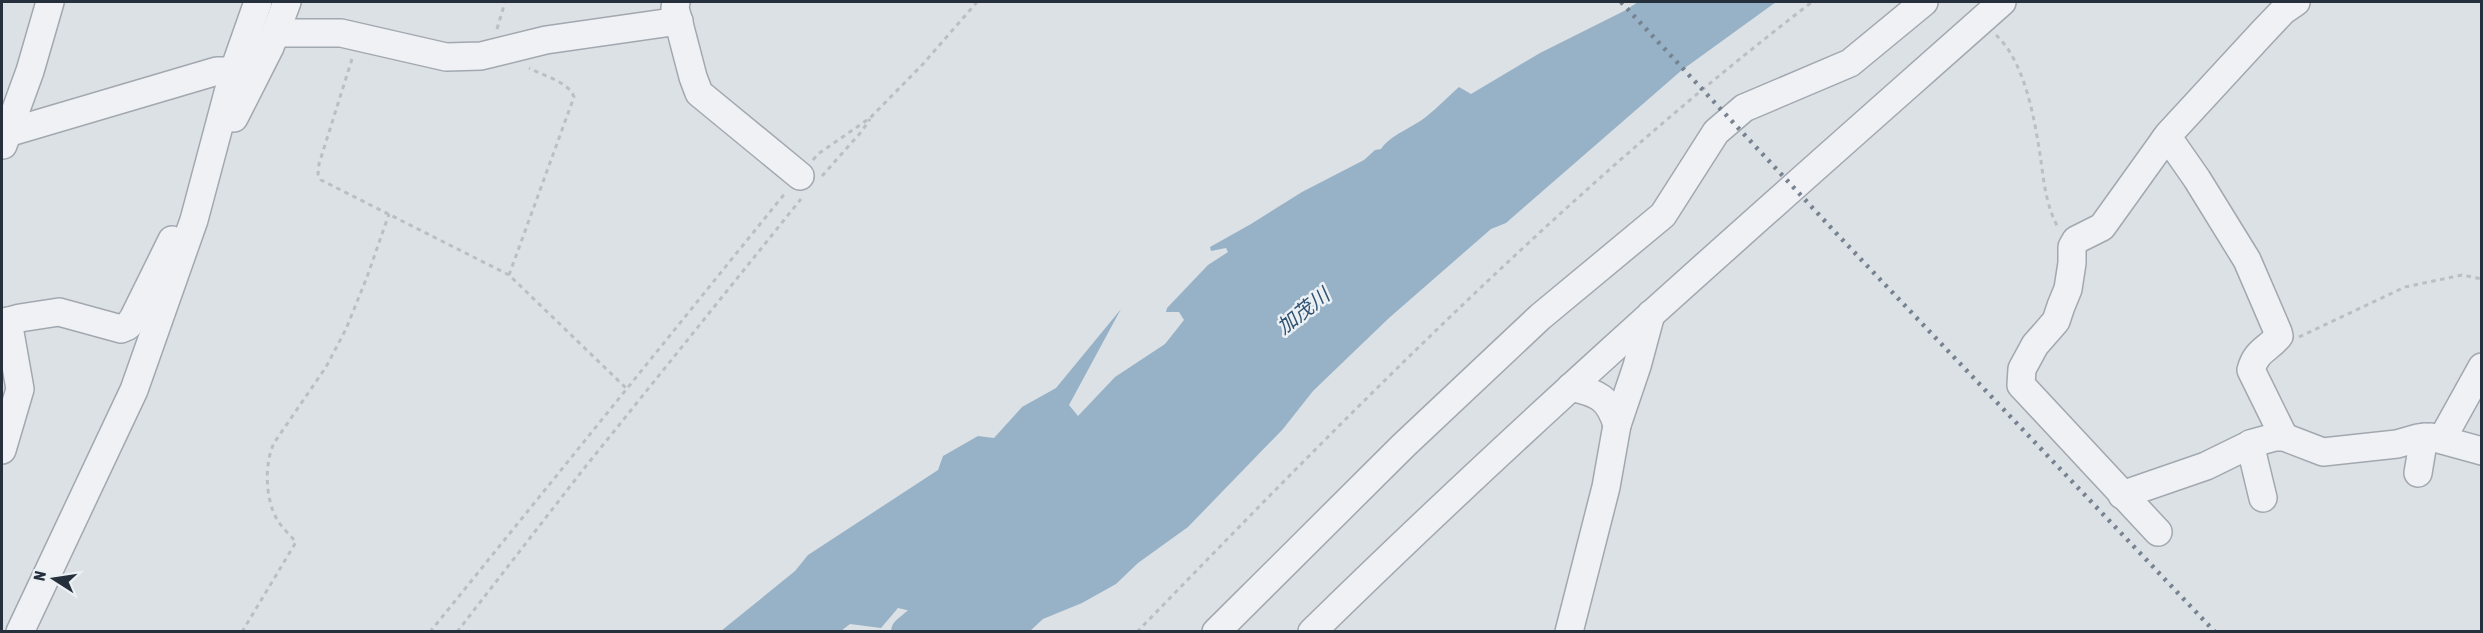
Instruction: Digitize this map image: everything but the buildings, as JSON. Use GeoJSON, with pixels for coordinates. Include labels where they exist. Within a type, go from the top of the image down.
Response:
{"type":"FeatureCollection","features":[{"type":"Feature","properties":{"kind":"street"},"geometry":{"type":"LineString","coordinates":[[4,141],[30,70],[50,2]]}},
{"type":"Feature","properties":{"kind":"street"},"geometry":{"type":"LineString","coordinates":[[20,632],[134,390],[162,314],[206,176],[234,70],[258,2]]}},
{"type":"Feature","properties":{"kind":"street"},"geometry":{"type":"LineString","coordinates":[[4,141],[217,71],[240,71],[269,36],[277,30],[281,2]]}},
{"type":"Feature","properties":{"kind":"street"},"geometry":{"type":"LineString","coordinates":[[121,329],[128,326],[134,317],[181,221],[206,176],[277,30],[287,2]]}},
{"type":"Feature","properties":{"kind":"street"},"geometry":{"type":"LineString","coordinates":[[1216,632],[1404,445],[1523,333],[1663,215],[1716,132],[1744,108],[1850,63],[1924,2]]}},
{"type":"Feature","properties":{"kind":"street"},"geometry":{"type":"LineString","coordinates":[[1312,632],[1461,488],[1571,387],[2002,2]]}},
{"type":"Feature","properties":{"kind":"street"},"geometry":{"type":"LineString","coordinates":[[2158,532],[2021,385],[2022,369],[2034,345],[2056,321],[2068,289],[2076,240],[2102,227],[2165,139],[2283,11],[2296,2]]}},
{"type":"Feature","properties":{"kind":"street"},"geometry":{"type":"LineString","coordinates":[[277,30],[285,33],[323,32],[359,37],[446,57],[463,58],[677,11],[699,93],[807,184]]}},
{"type":"Feature","properties":{"kind":"street"},"geometry":{"type":"LineString","coordinates":[[2165,139],[2174,146],[2198,178],[2247,260],[2279,336],[2254,357],[2251,370],[2284,437]]}},
{"type":"Feature","properties":{"kind":"street"},"geometry":{"type":"LineString","coordinates":[[2,450],[20,389],[5,322],[59,312],[121,329],[128,336],[130,349],[121,399],[120,422]]}},
{"type":"Feature","properties":{"kind":"street"},"geometry":{"type":"LineString","coordinates":[[1569,632],[1608,477],[1617,425],[1637,366],[1651,314]]}},
{"type":"Feature","properties":{"kind":"street"},"geometry":{"type":"LineString","coordinates":[[2418,473],[2433,438],[2481,367]]}},
{"type":"Feature","properties":{"kind":"street"},"geometry":{"type":"LineString","coordinates":[[1571,387],[1585,390],[1607,401],[1613,410],[1617,425]]}},
{"type":"Feature","properties":{"kind":"street"},"geometry":{"type":"LineString","coordinates":[[2122,495],[2206,466],[2266,438],[2284,437],[2323,452],[2433,438],[2481,451]]}},
{"type":"Feature","properties":{"kind":"street"},"geometry":{"type":"LineString","coordinates":[[2250,444],[2263,498]]}},
{"type":"Feature","properties":{"kind":"path"},"geometry":{"type":"LineString","coordinates":[[497,51],[493,44],[505,2]]}},
{"type":"Feature","properties":{"kind":"path"},"geometry":{"type":"LineString","coordinates":[[457,632],[807,184],[818,154],[870,118],[923,64],[976,2]]}},
{"type":"Feature","properties":{"kind":"path"},"geometry":{"type":"LineString","coordinates":[[1137,632],[1273,492],[1541,230],[1662,123],[1759,42],[1812,2]]}},
{"type":"Feature","properties":{"kind":"path"},"geometry":{"type":"LineString","coordinates":[[1981,21],[2006,44],[2016,63],[2034,122],[2054,221],[2065,240],[2074,243]]}},
{"type":"Feature","properties":{"kind":"path"},"geometry":{"type":"LineString","coordinates":[[359,37],[318,174],[321,180],[510,275],[626,388]]}},
{"type":"Feature","properties":{"kind":"path"},"geometry":{"type":"LineString","coordinates":[[510,275],[574,97],[572,91],[565,86],[526,67]]}},
{"type":"Feature","properties":{"kind":"path"},"geometry":{"type":"LineString","coordinates":[[430,632],[626,388],[807,184],[862,131],[870,118]]}},
{"type":"Feature","properties":{"kind":"path"},"geometry":{"type":"LineString","coordinates":[[242,632],[296,542],[276,519],[272,507],[267,471],[270,452],[331,357],[367,277],[389,214]]}},
{"type":"Feature","properties":{"kind":"path"},"geometry":{"type":"LineString","coordinates":[[2279,336],[2290,342],[2405,287],[2462,275],[2481,279]]}},
{"type":"Feature","properties":{"kind":"water"},"geometry":{"type":"Polygon","coordinates":[[[1638,2],[1776,2],[1682,70],[1506,223],[1491,229],[1389,318],[1313,391],[1283,429],[1188,527],[1138,563],[1116,584],[1082,603],[1043,619],[1030,631],[921,631],[915,612],[898,608],[881,628],[850,624],[841,631],[721,631],[795,571],[808,555],[938,470],[943,456],[978,436],[994,438],[1022,407],[1056,388],[1121,309],[1069,405],[1078,416],[1115,377],[1165,344],[1184,320],[1179,312],[1166,312],[1167,308],[1208,265],[1228,252],[1226,248],[1211,251],[1210,247],[1302,192],[1364,160],[1375,150],[1381,149],[1390,139],[1422,120],[1459,87],[1471,94],[1540,53],[1638,2]]]}},
{"type":"Feature","properties":{"kind":"waterway","name":"加茂川"},"geometry":{"type":"LineString","coordinates":[[907,632],[951,595]]}},
{"type":"Feature","properties":{"kind":"railway"},"geometry":{"type":"LineString","coordinates":[[1621,2],[1836,233],[2215,632]]}}]}
